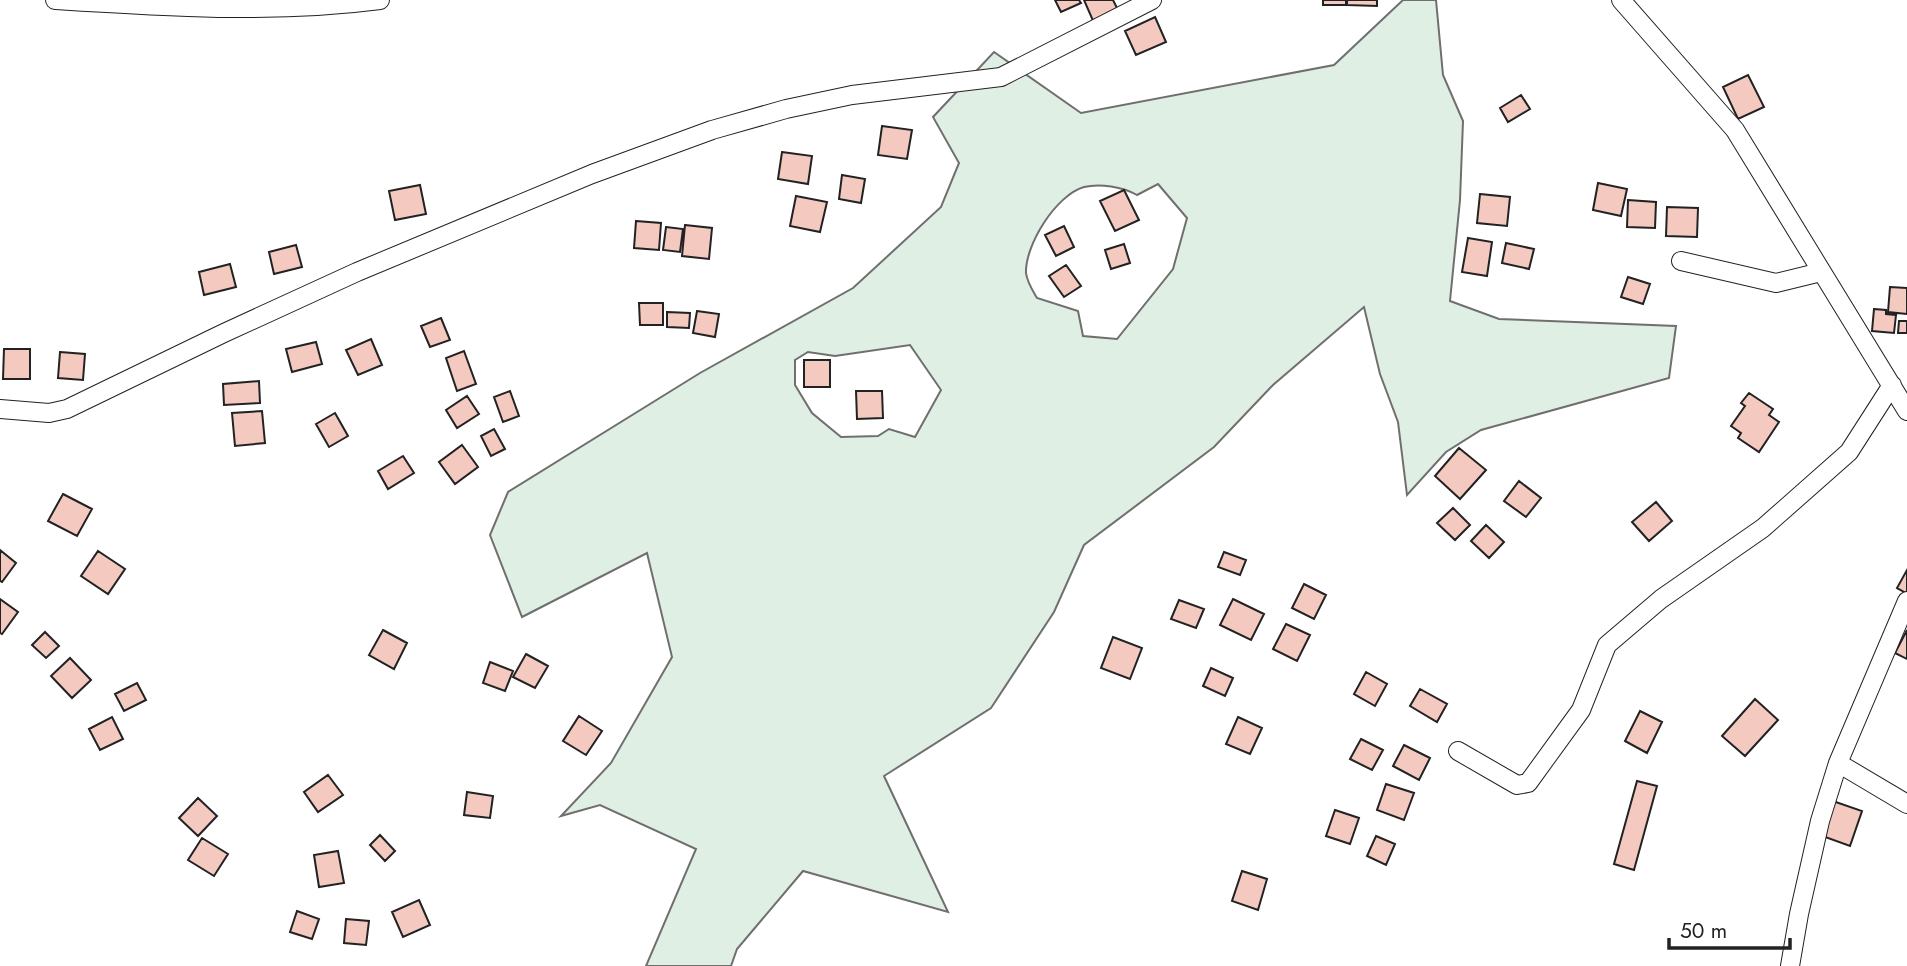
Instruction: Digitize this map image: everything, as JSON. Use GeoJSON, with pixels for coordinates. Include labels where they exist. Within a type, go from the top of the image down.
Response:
{"type":"FeatureCollection","features":[{"type":"Feature","properties":{"kind":"street"},"geometry":{"type":"LineString","coordinates":[[55,0],[231,9],[310,7],[380,0]]}},
{"type":"Feature","properties":{"kind":"street"},"geometry":{"type":"LineString","coordinates":[[0,409],[49,413],[67,409],[357,272],[592,174],[712,130],[786,109],[852,95],[981,82],[1001,77],[1152,0]]}},
{"type":"Feature","properties":{"kind":"street"},"geometry":{"type":"LineString","coordinates":[[1621,0],[1735,130],[1907,411]]}},
{"type":"Feature","properties":{"kind":"street"},"geometry":{"type":"LineString","coordinates":[[1681,261],[1776,283],[1821,272]]}},
{"type":"Feature","properties":{"kind":"street"},"geometry":{"type":"LineString","coordinates":[[1458,751],[1517,785],[1528,783],[1581,710],[1607,645],[1661,599],[1763,527],[1849,452],[1892,385]]}},
{"type":"Feature","properties":{"kind":"street"},"geometry":{"type":"LineString","coordinates":[[1790,966],[1820,821],[1839,763],[1907,601]]}},
{"type":"Feature","properties":{"kind":"street"},"geometry":{"type":"LineString","coordinates":[[1839,763],[1907,804]]}},
{"type":"Feature","properties":{"kind":"green space"},"geometry":{"type":"Polygon","coordinates":[[[1403,0],[1436,0],[1443,75],[1463,121],[1460,200],[1450,301],[1499,319],[1676,326],[1669,378],[1481,430],[1446,452],[1407,495],[1398,422],[1380,374],[1364,307],[1273,385],[1214,447],[1084,545],[1054,612],[991,708],[884,776],[948,912],[803,871],[737,949],[731,966],[646,966],[696,849],[600,805],[561,816],[611,763],[672,657],[647,553],[522,617],[490,535],[508,492],[700,373],[853,288],[941,207],[959,163],[933,117],[994,52],[1081,113],[1334,65],[1403,0]],[[1158,184],[1137,195],[1111,186],[1084,187],[1073,192],[1053,210],[1037,236],[1027,262],[1029,283],[1037,298],[1078,311],[1083,336],[1117,339],[1173,269],[1187,218],[1158,184]],[[910,345],[835,356],[808,352],[795,360],[795,385],[812,413],[841,437],[878,436],[889,429],[915,437],[941,390],[910,345]]]}},
{"type":"Feature","properties":{"kind":"building"},"geometry":{"type":"Polygon","coordinates":[[[1055,0],[1079,0],[1081,3],[1061,12],[1055,0]]]}},
{"type":"Feature","properties":{"kind":"building"},"geometry":{"type":"Polygon","coordinates":[[[1084,0],[1113,0],[1119,12],[1094,23],[1084,0]]]}},
{"type":"Feature","properties":{"kind":"building"},"geometry":{"type":"Polygon","coordinates":[[[1323,0],[1346,0],[1346,5],[1323,5],[1323,0]]]}},
{"type":"Feature","properties":{"kind":"building"},"geometry":{"type":"Polygon","coordinates":[[[1347,0],[1377,0],[1377,6],[1347,5],[1347,0]]]}},
{"type":"Feature","properties":{"kind":"building"},"geometry":{"type":"Polygon","coordinates":[[[1155,17],[1166,42],[1136,55],[1125,31],[1155,17]]]}},
{"type":"Feature","properties":{"kind":"building"},"geometry":{"type":"Polygon","coordinates":[[[1748,75],[1764,107],[1738,119],[1723,87],[1748,75]]]}},
{"type":"Feature","properties":{"kind":"building"},"geometry":{"type":"Polygon","coordinates":[[[1521,95],[1530,109],[1508,122],[1500,108],[1521,95]]]}},
{"type":"Feature","properties":{"kind":"building"},"geometry":{"type":"Polygon","coordinates":[[[882,126],[912,130],[907,159],[878,155],[882,126]]]}},
{"type":"Feature","properties":{"kind":"building"},"geometry":{"type":"Polygon","coordinates":[[[782,152],[812,156],[808,184],[778,179],[782,152]]]}},
{"type":"Feature","properties":{"kind":"building"},"geometry":{"type":"Polygon","coordinates":[[[842,175],[865,179],[861,203],[839,199],[842,175]]]}},
{"type":"Feature","properties":{"kind":"building"},"geometry":{"type":"Polygon","coordinates":[[[1598,183],[1627,189],[1621,216],[1593,210],[1598,183]]]}},
{"type":"Feature","properties":{"kind":"building"},"geometry":{"type":"Polygon","coordinates":[[[420,185],[426,214],[395,220],[389,191],[420,185]]]}},
{"type":"Feature","properties":{"kind":"building"},"geometry":{"type":"Polygon","coordinates":[[[1124,190],[1139,220],[1115,231],[1100,201],[1124,190]]]}},
{"type":"Feature","properties":{"kind":"building"},"geometry":{"type":"Polygon","coordinates":[[[1480,194],[1510,197],[1507,226],[1477,223],[1480,194]]]}},
{"type":"Feature","properties":{"kind":"building"},"geometry":{"type":"Polygon","coordinates":[[[796,196],[827,202],[820,232],[790,226],[796,196]]]}},
{"type":"Feature","properties":{"kind":"building"},"geometry":{"type":"Polygon","coordinates":[[[1628,200],[1656,202],[1655,228],[1627,227],[1628,200]]]}},
{"type":"Feature","properties":{"kind":"building"},"geometry":{"type":"Polygon","coordinates":[[[1667,207],[1698,208],[1697,237],[1666,236],[1667,207]]]}},
{"type":"Feature","properties":{"kind":"building"},"geometry":{"type":"Polygon","coordinates":[[[636,221],[661,223],[659,250],[634,248],[636,221]]]}},
{"type":"Feature","properties":{"kind":"building"},"geometry":{"type":"Polygon","coordinates":[[[685,225],[712,228],[709,259],[682,256],[685,225]]]}},
{"type":"Feature","properties":{"kind":"building"},"geometry":{"type":"Polygon","coordinates":[[[1064,226],[1074,247],[1056,256],[1045,235],[1064,226]]]}},
{"type":"Feature","properties":{"kind":"building"},"geometry":{"type":"Polygon","coordinates":[[[666,227],[683,229],[680,252],[663,250],[666,227]]]}},
{"type":"Feature","properties":{"kind":"building"},"geometry":{"type":"Polygon","coordinates":[[[1468,238],[1492,242],[1487,276],[1462,272],[1468,238]]]}},
{"type":"Feature","properties":{"kind":"building"},"geometry":{"type":"Polygon","coordinates":[[[1506,243],[1534,249],[1529,269],[1502,263],[1506,243]]]}},
{"type":"Feature","properties":{"kind":"building"},"geometry":{"type":"Polygon","coordinates":[[[1124,244],[1130,263],[1111,269],[1105,250],[1124,244]]]}},
{"type":"Feature","properties":{"kind":"building"},"geometry":{"type":"Polygon","coordinates":[[[296,245],[302,267],[274,274],[269,252],[296,245]]]}},
{"type":"Feature","properties":{"kind":"building"},"geometry":{"type":"Polygon","coordinates":[[[230,264],[236,287],[204,295],[199,272],[230,264]]]}},
{"type":"Feature","properties":{"kind":"building"},"geometry":{"type":"Polygon","coordinates":[[[1066,265],[1081,286],[1064,297],[1049,276],[1066,265]]]}},
{"type":"Feature","properties":{"kind":"building"},"geometry":{"type":"Polygon","coordinates":[[[1628,277],[1650,284],[1643,304],[1621,297],[1628,277]]]}},
{"type":"Feature","properties":{"kind":"building"},"geometry":{"type":"Polygon","coordinates":[[[1890,287],[1907,288],[1907,314],[1888,312],[1890,287]]]}},
{"type":"Feature","properties":{"kind":"building"},"geometry":{"type":"Polygon","coordinates":[[[639,303],[663,303],[663,325],[640,325],[639,303]]]}},
{"type":"Feature","properties":{"kind":"building"},"geometry":{"type":"Polygon","coordinates":[[[1874,309],[1886,310],[1886,314],[1896,315],[1894,333],[1872,331],[1874,309]]]}},
{"type":"Feature","properties":{"kind":"building"},"geometry":{"type":"Polygon","coordinates":[[[697,311],[719,314],[715,337],[693,333],[697,311]]]}},
{"type":"Feature","properties":{"kind":"building"},"geometry":{"type":"Polygon","coordinates":[[[667,312],[690,313],[689,328],[667,327],[667,312]]]}},
{"type":"Feature","properties":{"kind":"building"},"geometry":{"type":"Polygon","coordinates":[[[441,318],[450,340],[430,347],[421,326],[441,318]]]}},
{"type":"Feature","properties":{"kind":"building"},"geometry":{"type":"Polygon","coordinates":[[[1899,321],[1907,321],[1907,333],[1898,333],[1899,321]]]}},
{"type":"Feature","properties":{"kind":"building"},"geometry":{"type":"Polygon","coordinates":[[[371,339],[382,365],[358,375],[346,350],[371,339]]]}},
{"type":"Feature","properties":{"kind":"building"},"geometry":{"type":"Polygon","coordinates":[[[316,342],[322,364],[292,372],[286,349],[316,342]]]}},
{"type":"Feature","properties":{"kind":"building"},"geometry":{"type":"Polygon","coordinates":[[[4,349],[30,349],[30,379],[3,379],[4,349]]]}},
{"type":"Feature","properties":{"kind":"building"},"geometry":{"type":"Polygon","coordinates":[[[464,351],[476,384],[457,391],[446,358],[464,351]]]}},
{"type":"Feature","properties":{"kind":"building"},"geometry":{"type":"Polygon","coordinates":[[[60,352],[85,354],[83,380],[58,378],[60,352]]]}},
{"type":"Feature","properties":{"kind":"building"},"geometry":{"type":"Polygon","coordinates":[[[804,360],[830,360],[830,387],[804,387],[804,360]]]}},
{"type":"Feature","properties":{"kind":"building"},"geometry":{"type":"Polygon","coordinates":[[[259,381],[260,403],[224,405],[223,384],[259,381]]]}},
{"type":"Feature","properties":{"kind":"building"},"geometry":{"type":"Polygon","coordinates":[[[510,391],[519,416],[503,422],[494,397],[510,391]]]}},
{"type":"Feature","properties":{"kind":"building"},"geometry":{"type":"Polygon","coordinates":[[[856,391],[882,391],[883,418],[857,419],[856,391]]]}},
{"type":"Feature","properties":{"kind":"building"},"geometry":{"type":"Polygon","coordinates":[[[1749,393],[1773,409],[1769,415],[1779,422],[1759,452],[1738,438],[1741,433],[1731,426],[1745,406],[1741,403],[1749,393]]]}},
{"type":"Feature","properties":{"kind":"building"},"geometry":{"type":"Polygon","coordinates":[[[467,396],[479,414],[457,428],[446,410],[467,396]]]}},
{"type":"Feature","properties":{"kind":"building"},"geometry":{"type":"Polygon","coordinates":[[[262,411],[265,443],[235,446],[232,413],[262,411]]]}},
{"type":"Feature","properties":{"kind":"building"},"geometry":{"type":"Polygon","coordinates":[[[335,413],[348,436],[329,447],[316,424],[335,413]]]}},
{"type":"Feature","properties":{"kind":"building"},"geometry":{"type":"Polygon","coordinates":[[[494,429],[505,449],[491,456],[481,436],[494,429]]]}},
{"type":"Feature","properties":{"kind":"building"},"geometry":{"type":"Polygon","coordinates":[[[462,445],[478,467],[455,484],[439,462],[462,445]]]}},
{"type":"Feature","properties":{"kind":"building"},"geometry":{"type":"Polygon","coordinates":[[[1459,448],[1486,470],[1460,499],[1435,476],[1459,448]]]}},
{"type":"Feature","properties":{"kind":"building"},"geometry":{"type":"Polygon","coordinates":[[[403,456],[414,473],[388,489],[378,471],[403,456]]]}},
{"type":"Feature","properties":{"kind":"building"},"geometry":{"type":"Polygon","coordinates":[[[1519,481],[1541,498],[1526,517],[1504,501],[1519,481]]]}},
{"type":"Feature","properties":{"kind":"building"},"geometry":{"type":"Polygon","coordinates":[[[63,494],[92,509],[77,536],[48,521],[63,494]]]}},
{"type":"Feature","properties":{"kind":"building"},"geometry":{"type":"Polygon","coordinates":[[[1656,502],[1672,521],[1649,541],[1632,522],[1656,502]]]}},
{"type":"Feature","properties":{"kind":"building"},"geometry":{"type":"Polygon","coordinates":[[[1453,508],[1470,525],[1455,540],[1437,523],[1453,508]]]}},
{"type":"Feature","properties":{"kind":"building"},"geometry":{"type":"Polygon","coordinates":[[[1486,525],[1504,542],[1489,558],[1471,541],[1486,525]]]}},
{"type":"Feature","properties":{"kind":"building"},"geometry":{"type":"Polygon","coordinates":[[[0,550],[16,563],[2,582],[0,581],[0,550]]]}},
{"type":"Feature","properties":{"kind":"building"},"geometry":{"type":"Polygon","coordinates":[[[98,551],[125,569],[108,594],[81,576],[98,551]]]}},
{"type":"Feature","properties":{"kind":"building"},"geometry":{"type":"Polygon","coordinates":[[[1224,552],[1246,560],[1240,575],[1218,567],[1224,552]]]}},
{"type":"Feature","properties":{"kind":"building"},"geometry":{"type":"Polygon","coordinates":[[[1907,570],[1907,592],[1906,593],[1897,588],[1907,570]]]}},
{"type":"Feature","properties":{"kind":"building"},"geometry":{"type":"Polygon","coordinates":[[[1304,584],[1326,595],[1314,619],[1292,608],[1304,584]]]}},
{"type":"Feature","properties":{"kind":"building"},"geometry":{"type":"Polygon","coordinates":[[[0,599],[18,612],[2,634],[0,633],[0,599]]]}},
{"type":"Feature","properties":{"kind":"building"},"geometry":{"type":"Polygon","coordinates":[[[1233,599],[1264,614],[1251,640],[1220,625],[1233,599]]]}},
{"type":"Feature","properties":{"kind":"building"},"geometry":{"type":"Polygon","coordinates":[[[1179,600],[1204,609],[1196,628],[1171,619],[1179,600]]]}},
{"type":"Feature","properties":{"kind":"building"},"geometry":{"type":"Polygon","coordinates":[[[1286,624],[1310,635],[1297,661],[1273,649],[1286,624]]]}},
{"type":"Feature","properties":{"kind":"building"},"geometry":{"type":"Polygon","coordinates":[[[383,630],[407,643],[394,669],[369,655],[383,630]]]}},
{"type":"Feature","properties":{"kind":"building"},"geometry":{"type":"Polygon","coordinates":[[[1907,630],[1907,659],[1895,653],[1907,630]]]}},
{"type":"Feature","properties":{"kind":"building"},"geometry":{"type":"Polygon","coordinates":[[[45,632],[59,646],[46,658],[32,645],[45,632]]]}},
{"type":"Feature","properties":{"kind":"building"},"geometry":{"type":"Polygon","coordinates":[[[1113,637],[1142,648],[1130,679],[1101,668],[1113,637]]]}},
{"type":"Feature","properties":{"kind":"building"},"geometry":{"type":"Polygon","coordinates":[[[526,654],[548,666],[535,688],[513,677],[526,654]]]}},
{"type":"Feature","properties":{"kind":"building"},"geometry":{"type":"Polygon","coordinates":[[[70,658],[91,680],[72,698],[51,676],[70,658]]]}},
{"type":"Feature","properties":{"kind":"building"},"geometry":{"type":"Polygon","coordinates":[[[490,662],[513,671],[505,691],[483,683],[490,662]]]}},
{"type":"Feature","properties":{"kind":"building"},"geometry":{"type":"Polygon","coordinates":[[[1211,668],[1233,678],[1225,696],[1203,686],[1211,668]]]}},
{"type":"Feature","properties":{"kind":"building"},"geometry":{"type":"Polygon","coordinates":[[[1366,672],[1387,684],[1375,706],[1354,694],[1366,672]]]}},
{"type":"Feature","properties":{"kind":"building"},"geometry":{"type":"Polygon","coordinates":[[[137,683],[146,700],[124,711],[115,694],[137,683]]]}},
{"type":"Feature","properties":{"kind":"building"},"geometry":{"type":"Polygon","coordinates":[[[1420,689],[1447,704],[1437,722],[1410,706],[1420,689]]]}},
{"type":"Feature","properties":{"kind":"building"},"geometry":{"type":"Polygon","coordinates":[[[1755,699],[1778,720],[1745,756],[1722,736],[1755,699]]]}},
{"type":"Feature","properties":{"kind":"building"},"geometry":{"type":"Polygon","coordinates":[[[1640,711],[1662,722],[1647,753],[1625,741],[1640,711]]]}},
{"type":"Feature","properties":{"kind":"building"},"geometry":{"type":"Polygon","coordinates":[[[579,716],[602,731],[586,755],[563,741],[579,716]]]}},
{"type":"Feature","properties":{"kind":"building"},"geometry":{"type":"Polygon","coordinates":[[[112,717],[123,739],[100,750],[89,729],[112,717]]]}},
{"type":"Feature","properties":{"kind":"building"},"geometry":{"type":"Polygon","coordinates":[[[1238,717],[1262,728],[1250,754],[1226,744],[1238,717]]]}},
{"type":"Feature","properties":{"kind":"building"},"geometry":{"type":"Polygon","coordinates":[[[1361,739],[1383,750],[1372,770],[1350,759],[1361,739]]]}},
{"type":"Feature","properties":{"kind":"building"},"geometry":{"type":"Polygon","coordinates":[[[1404,745],[1430,758],[1419,780],[1393,766],[1404,745]]]}},
{"type":"Feature","properties":{"kind":"building"},"geometry":{"type":"Polygon","coordinates":[[[328,775],[343,795],[318,812],[304,792],[328,775]]]}},
{"type":"Feature","properties":{"kind":"building"},"geometry":{"type":"Polygon","coordinates":[[[1637,781],[1657,786],[1634,870],[1614,864],[1637,781]]]}},
{"type":"Feature","properties":{"kind":"building"},"geometry":{"type":"Polygon","coordinates":[[[1386,784],[1414,793],[1404,820],[1377,810],[1386,784]]]}},
{"type":"Feature","properties":{"kind":"building"},"geometry":{"type":"Polygon","coordinates":[[[467,792],[493,796],[490,818],[464,815],[467,792]]]}},
{"type":"Feature","properties":{"kind":"building"},"geometry":{"type":"Polygon","coordinates":[[[198,798],[217,816],[198,836],[179,818],[198,798]]]}},
{"type":"Feature","properties":{"kind":"building"},"geometry":{"type":"Polygon","coordinates":[[[1827,799],[1862,811],[1850,846],[1814,833],[1827,799]]]}},
{"type":"Feature","properties":{"kind":"building"},"geometry":{"type":"Polygon","coordinates":[[[1335,810],[1359,818],[1350,844],[1326,836],[1335,810]]]}},
{"type":"Feature","properties":{"kind":"building"},"geometry":{"type":"Polygon","coordinates":[[[380,835],[395,851],[385,861],[370,845],[380,835]]]}},
{"type":"Feature","properties":{"kind":"building"},"geometry":{"type":"Polygon","coordinates":[[[1376,836],[1395,844],[1386,865],[1367,856],[1376,836]]]}},
{"type":"Feature","properties":{"kind":"building"},"geometry":{"type":"Polygon","coordinates":[[[202,838],[228,854],[214,876],[188,860],[202,838]]]}},
{"type":"Feature","properties":{"kind":"building"},"geometry":{"type":"Polygon","coordinates":[[[338,851],[344,883],[319,887],[314,855],[338,851]]]}},
{"type":"Feature","properties":{"kind":"building"},"geometry":{"type":"Polygon","coordinates":[[[1242,871],[1267,879],[1258,910],[1232,901],[1242,871]]]}},
{"type":"Feature","properties":{"kind":"building"},"geometry":{"type":"Polygon","coordinates":[[[419,900],[430,925],[403,937],[392,912],[419,900]]]}},
{"type":"Feature","properties":{"kind":"building"},"geometry":{"type":"Polygon","coordinates":[[[297,911],[319,919],[312,939],[290,932],[297,911]]]}},
{"type":"Feature","properties":{"kind":"building"},"geometry":{"type":"Polygon","coordinates":[[[346,919],[369,921],[366,945],[344,943],[346,919]]]}}]}
